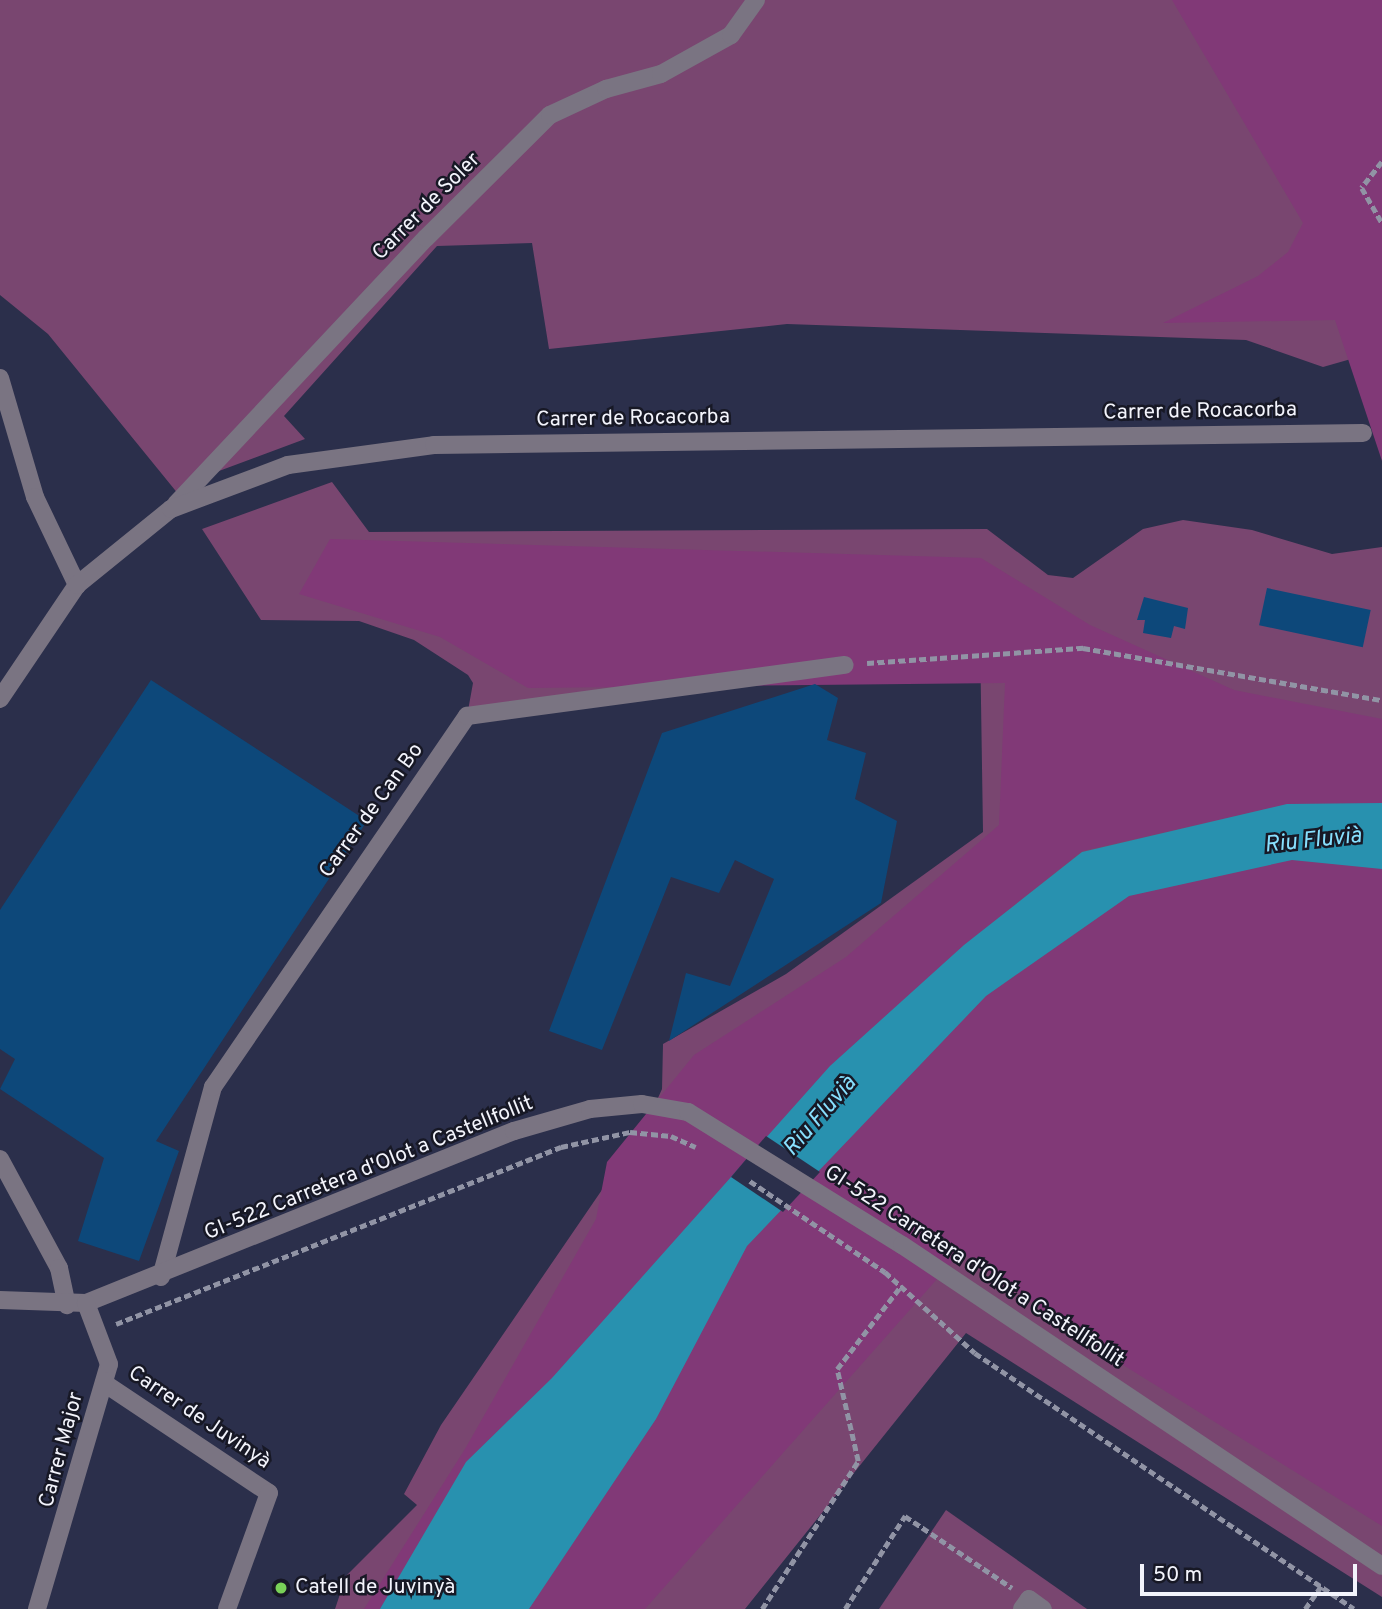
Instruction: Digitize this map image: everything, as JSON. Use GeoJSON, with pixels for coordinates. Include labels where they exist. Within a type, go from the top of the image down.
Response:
{"type":"FeatureCollection","features":[{"type":"Feature","properties":{"kind":"street","name":"Carrer de Soler"},"geometry":{"type":"LineString","coordinates":[[172,509],[426,238],[551,116],[606,89],[661,74],[732,35],[756,0]]}},
{"type":"Feature","properties":{"kind":"street"},"geometry":{"type":"LineString","coordinates":[[0,378],[35,497],[77,585]]}},
{"type":"Feature","properties":{"kind":"street","name":"Carrer de Rocacorba"},"geometry":{"type":"LineString","coordinates":[[0,699],[77,585],[172,509],[288,465],[434,445],[1363,433]]}},
{"type":"Feature","properties":{"kind":"street","name":"Carrer de Can Bo"},"geometry":{"type":"LineString","coordinates":[[161,1277],[213,1087],[467,716],[845,666]]}},
{"type":"Feature","properties":{"kind":"street","name":"GI-522 Carretera d'Olot a Castellfollit"},"geometry":{"type":"LineString","coordinates":[[0,1300],[67,1305],[86,1303],[161,1277],[514,1131],[621,1105],[688,1112],[902,1245],[1382,1566]]}},
{"type":"Feature","properties":{"kind":"street"},"geometry":{"type":"LineString","coordinates":[[0,1159],[59,1268],[67,1305]]}},
{"type":"Feature","properties":{"kind":"street","name":"Carrer Major"},"geometry":{"type":"LineString","coordinates":[[37,1609],[109,1364],[86,1303]]}},
{"type":"Feature","properties":{"kind":"street","name":"Carrer de Juvinyà"},"geometry":{"type":"LineString","coordinates":[[104,1383],[269,1493],[226,1609]]}},
{"type":"Feature","properties":{"kind":"path"},"geometry":{"type":"LineString","coordinates":[[1382,162],[1362,188],[1382,222]]}},
{"type":"Feature","properties":{"kind":"path"},"geometry":{"type":"LineString","coordinates":[[845,666],[1083,648],[1382,700]]}},
{"type":"Feature","properties":{"kind":"path"},"geometry":{"type":"LineString","coordinates":[[97,1332],[561,1147],[630,1132],[671,1136],[705,1151]]}},
{"type":"Feature","properties":{"kind":"path"},"geometry":{"type":"LineString","coordinates":[[739,1174],[886,1272],[975,1353],[1354,1609]]}},
{"type":"Feature","properties":{"kind":"path"},"geometry":{"type":"LineString","coordinates":[[762,1609],[858,1461],[837,1369],[901,1286]]}},
{"type":"Feature","properties":{"kind":"path"},"geometry":{"type":"LineString","coordinates":[[845,1609],[905,1516],[1031,1606]]}},
{"type":"Feature","properties":{"kind":"path"},"geometry":{"type":"LineString","coordinates":[[1305,1609],[1321,1586]]}},
{"type":"Feature","properties":{"kind":"shaded area"},"geometry":{"type":"Polygon","coordinates":[[[0,0],[1382,0],[1365,355],[1323,367],[1246,340],[787,324],[549,349],[532,243],[437,246],[284,416],[305,439],[219,471],[179,495],[48,334],[0,295],[0,0]]]}},
{"type":"Feature","properties":{"kind":"shaded area"},"geometry":{"type":"Polygon","coordinates":[[[1172,0],[1382,0],[1382,461],[1335,320],[1163,323],[1258,276],[1288,252],[1303,223],[1172,0]]]}},
{"type":"Feature","properties":{"kind":"shaded area"},"geometry":{"type":"Polygon","coordinates":[[[332,482],[369,532],[987,529],[1048,575],[1073,578],[1143,529],[1183,520],[1252,530],[1332,554],[1382,547],[1382,1597],[966,1333],[745,1609],[335,1609],[346,1576],[417,1505],[404,1494],[441,1425],[645,1127],[662,1089],[663,1044],[786,974],[983,832],[980,637],[836,646],[467,716],[473,683],[468,675],[414,640],[359,621],[261,620],[202,529],[332,482]]]}},
{"type":"Feature","properties":{"kind":"shaded area"},"geometry":{"type":"Polygon","coordinates":[[[330,539],[981,558],[1090,625],[1234,690],[1382,719],[1382,803],[1287,804],[1082,851],[964,945],[830,1066],[552,1378],[466,1462],[380,1609],[364,1609],[465,1449],[596,1219],[607,1162],[694,1055],[846,957],[999,825],[1005,683],[528,688],[440,637],[299,594],[330,539]]]}},
{"type":"Feature","properties":{"kind":"shaded area"},"geometry":{"type":"Polygon","coordinates":[[[1292,860],[1382,869],[1382,1526],[1099,1350],[961,1252],[645,1609],[529,1609],[656,1419],[747,1246],[986,996],[1129,896],[1292,860]]]}},
{"type":"Feature","properties":{"kind":"shaded area"},"geometry":{"type":"Polygon","coordinates":[[[946,1510],[1087,1609],[879,1609],[946,1510]]]}},
{"type":"Feature","properties":{"kind":"water","name":"Riu Fluvià"},"geometry":{"type":"Polygon","coordinates":[[[1382,803],[1382,869],[1292,860],[1129,896],[986,996],[747,1246],[656,1419],[529,1609],[380,1609],[466,1462],[552,1378],[830,1066],[964,945],[1082,852],[1287,804],[1382,803]]]}},
{"type":"Feature","properties":{"kind":"pier"},"geometry":{"type":"Polygon","coordinates":[[[766,1136],[820,1172],[783,1212],[731,1177],[766,1136]]]}},
{"type":"Feature","properties":{"kind":"building"},"geometry":{"type":"Polygon","coordinates":[[[1267,588],[1371,610],[1363,647],[1259,625],[1267,588]]]}},
{"type":"Feature","properties":{"kind":"building"},"geometry":{"type":"Polygon","coordinates":[[[1144,597],[1188,608],[1185,629],[1174,626],[1171,638],[1143,633],[1145,620],[1137,620],[1144,597]]]}},
{"type":"Feature","properties":{"kind":"building"},"geometry":{"type":"Polygon","coordinates":[[[151,680],[367,821],[156,1141],[179,1151],[139,1261],[78,1241],[104,1158],[0,1089],[15,1059],[0,1049],[0,910],[151,680]]]}},
{"type":"Feature","properties":{"kind":"building"},"geometry":{"type":"Polygon","coordinates":[[[815,684],[838,698],[827,740],[866,753],[855,799],[897,821],[881,903],[669,1041],[686,973],[730,986],[774,879],[735,860],[719,893],[671,877],[602,1050],[549,1031],[662,733],[815,684]]]}},
{"type":"Feature","properties":{"kind":"place","name":"Catell de Juvinyà"},"geometry":{"type":"Point","coordinates":[281,1588]}}]}
